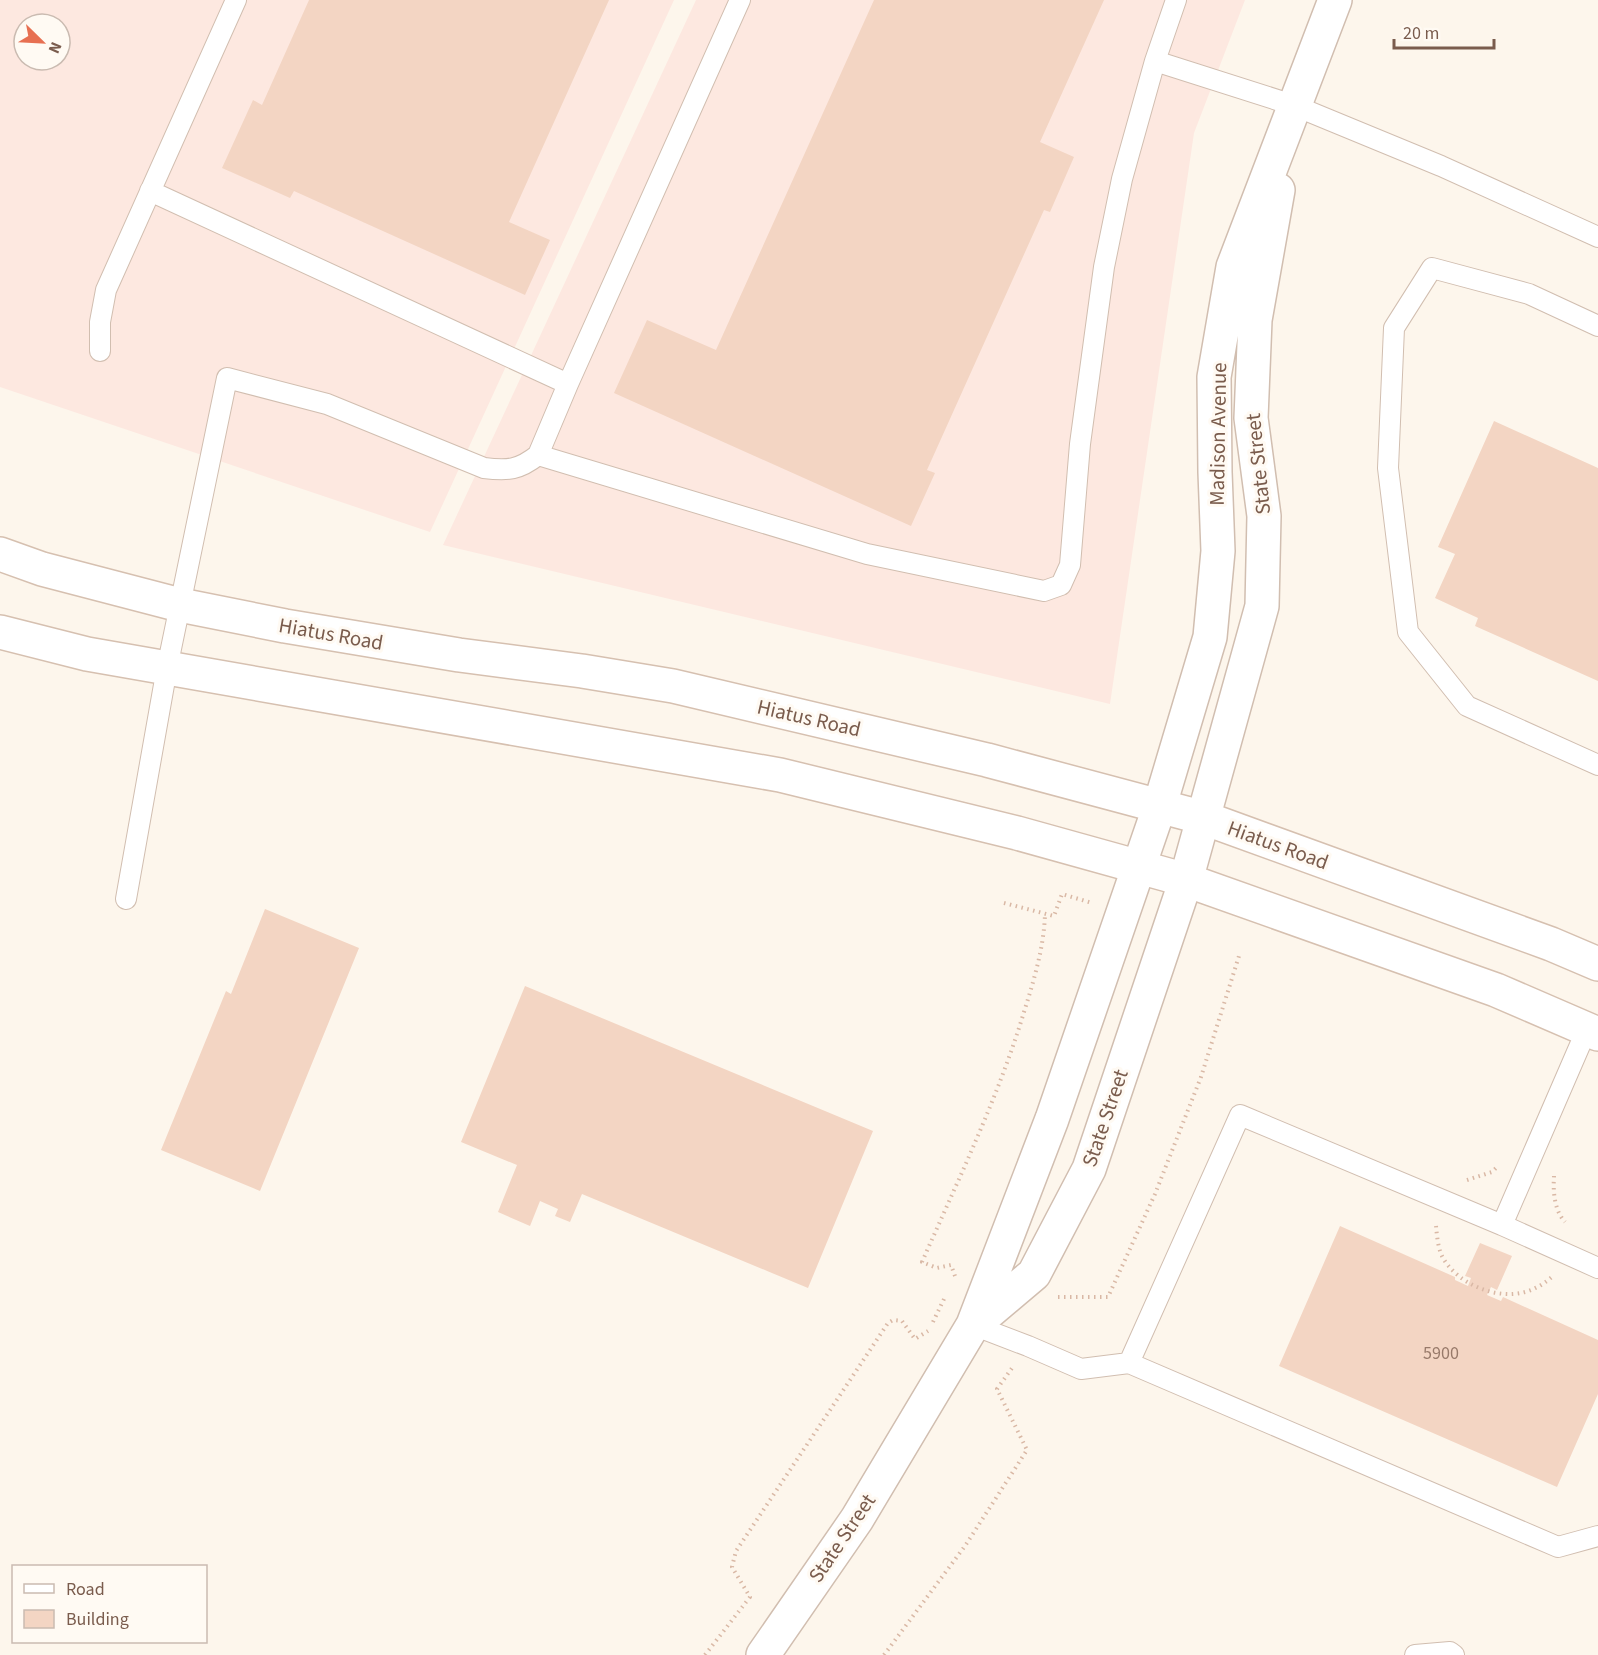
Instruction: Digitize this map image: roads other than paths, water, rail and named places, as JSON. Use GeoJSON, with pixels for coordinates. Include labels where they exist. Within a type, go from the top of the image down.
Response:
{"type":"FeatureCollection","features":[{"type":"Feature","properties":{"kind":"main road","name":"Madison Avenue"},"geometry":{"type":"LineString","coordinates":[[1138,867],[1159,808],[1210,637],[1218,551],[1215,377],[1233,267],[1335,0]]}},
{"type":"Feature","properties":{"kind":"main road","name":"State Street"},"geometry":{"type":"LineString","coordinates":[[973,1326],[1034,1274],[1089,1168],[1186,880],[1262,606],[1264,516],[1251,418],[1255,320],[1293,105]]}},
{"type":"Feature","properties":{"kind":"main road","name":"Hiatus Road"},"geometry":{"type":"LineString","coordinates":[[0,554],[42,569],[180,605],[285,626],[459,655],[673,686],[987,760],[1159,808],[1204,818],[1551,944],[1598,964]]}},
{"type":"Feature","properties":{"kind":"main road"},"geometry":{"type":"LineString","coordinates":[[0,632],[87,654],[780,776],[1017,833],[1186,880],[1496,990],[1592,1031]]}},
{"type":"Feature","properties":{"kind":"main road","name":"State Street"},"geometry":{"type":"LineString","coordinates":[[763,1655],[857,1519],[973,1326],[1052,1119],[1138,867]]}},
{"type":"Feature","properties":{"kind":"lane"},"geometry":{"type":"LineString","coordinates":[[100,351],[100,322],[106,290],[236,0]]}},
{"type":"Feature","properties":{"kind":"lane"},"geometry":{"type":"LineString","coordinates":[[126,899],[167,668],[227,378],[327,404],[484,468],[504,470],[524,466],[538,455],[740,0]]}},
{"type":"Feature","properties":{"kind":"lane"},"geometry":{"type":"LineString","coordinates":[[538,455],[867,554],[1044,591],[1061,585],[1070,565],[1080,444],[1104,267],[1122,179],[1155,61],[1176,0]]}},
{"type":"Feature","properties":{"kind":"lane"},"geometry":{"type":"LineString","coordinates":[[1155,61],[1293,105],[1441,166],[1598,237]]}},
{"type":"Feature","properties":{"kind":"lane"},"geometry":{"type":"LineString","coordinates":[[150,191],[568,384]]}},
{"type":"Feature","properties":{"kind":"lane"},"geometry":{"type":"LineString","coordinates":[[1598,326],[1529,294],[1431,268],[1394,328],[1388,468],[1408,632],[1467,706],[1598,765]]}},
{"type":"Feature","properties":{"kind":"lane"},"geometry":{"type":"LineString","coordinates":[[1502,1225],[1592,1031]]}},
{"type":"Feature","properties":{"kind":"lane"},"geometry":{"type":"LineString","coordinates":[[1129,1363],[1240,1114],[1598,1268]]}},
{"type":"Feature","properties":{"kind":"lane"},"geometry":{"type":"LineString","coordinates":[[973,1326],[1081,1369],[1129,1363],[1558,1547],[1598,1536]]}},
{"type":"Feature","properties":{"kind":"lane"},"geometry":{"type":"LineString","coordinates":[[1414,1655],[1450,1652],[1454,1655]]}}]}
